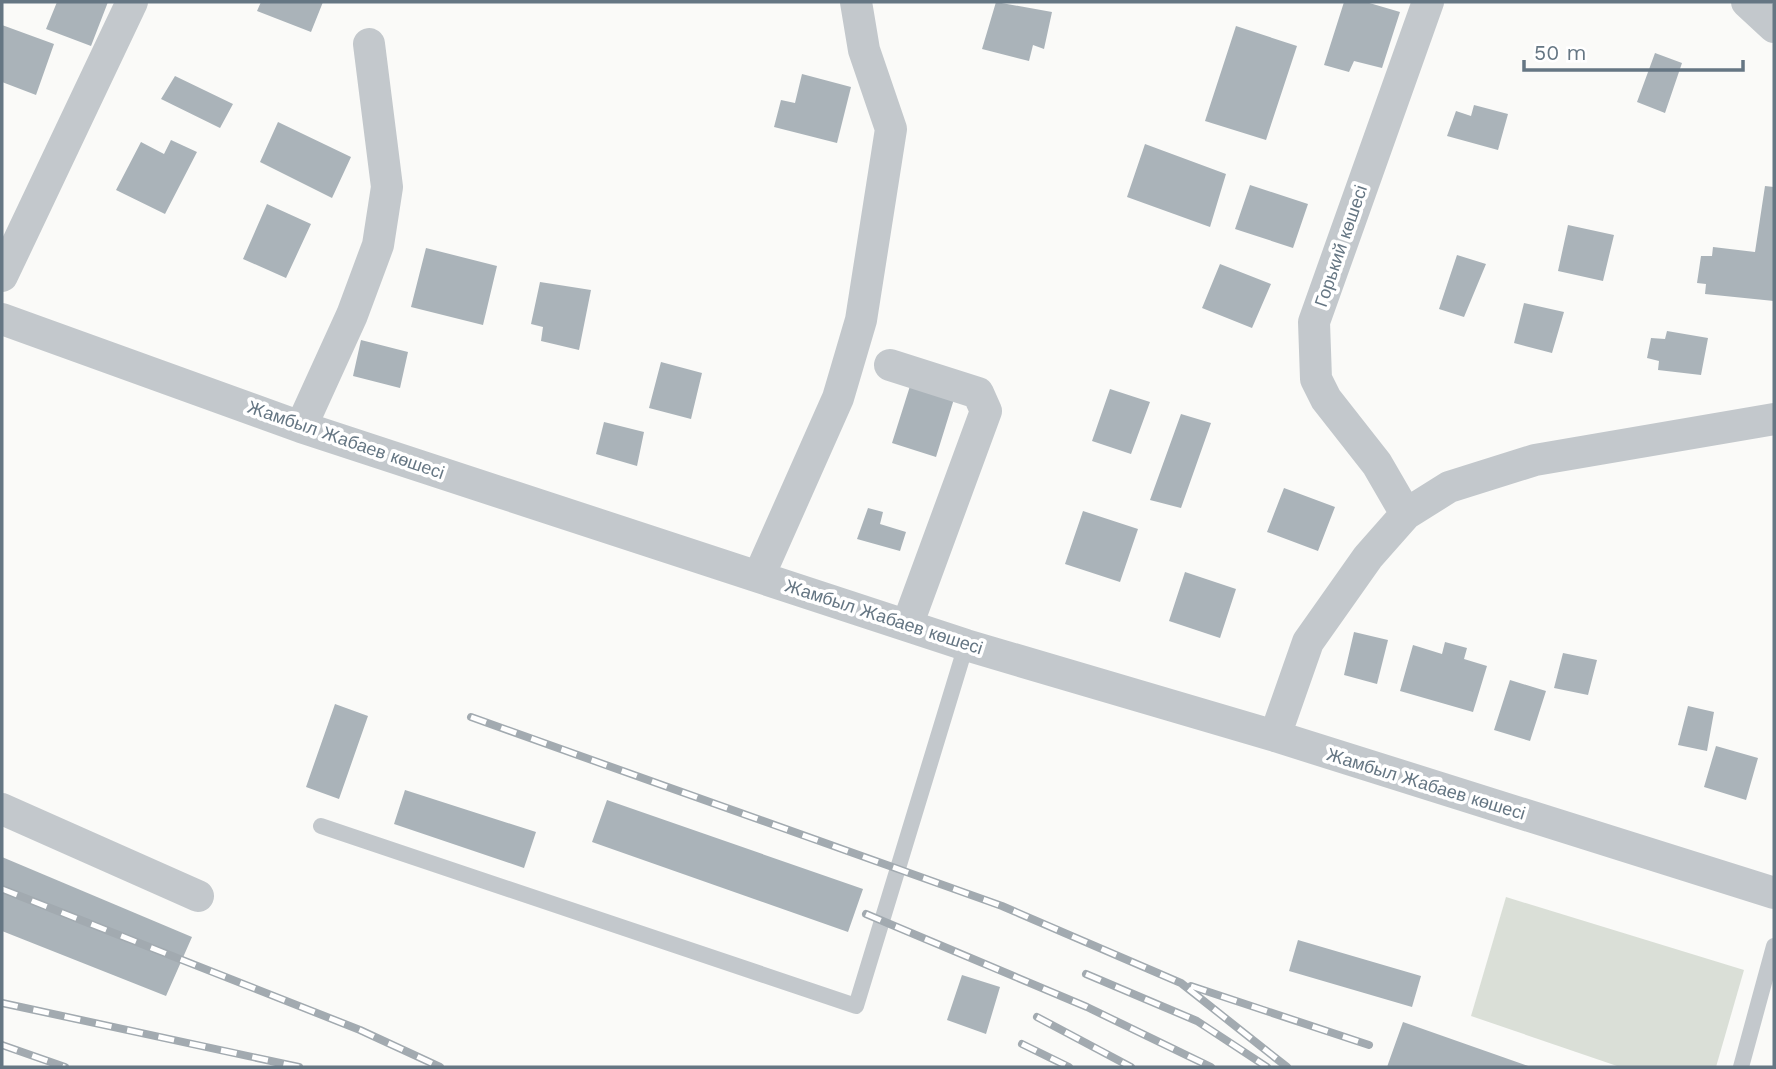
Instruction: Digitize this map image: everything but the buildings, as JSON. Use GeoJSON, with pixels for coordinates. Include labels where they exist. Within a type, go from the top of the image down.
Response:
{"type":"FeatureCollection","features":[{"type":"Feature","properties":{"kind":"street"},"geometry":{"type":"LineString","coordinates":[[2,276],[132,2]]}},
{"type":"Feature","properties":{"kind":"street"},"geometry":{"type":"LineString","coordinates":[[759,576],[838,398],[861,320],[891,129],[864,50],[856,2]]}},
{"type":"Feature","properties":{"kind":"street","name":"Горький көшесі"},"geometry":{"type":"LineString","coordinates":[[1406,514],[1377,464],[1326,399],[1315,379],[1314,322],[1428,2]]}},
{"type":"Feature","properties":{"kind":"street"},"geometry":{"type":"LineString","coordinates":[[1747,2],[1774,27]]}},
{"type":"Feature","properties":{"kind":"street"},"geometry":{"type":"LineString","coordinates":[[300,427],[352,315],[378,244],[387,187],[369,44]]}},
{"type":"Feature","properties":{"kind":"street","name":"Жамбыл Жабаев көшесі"},"geometry":{"type":"LineString","coordinates":[[2,319],[300,427],[908,623],[966,645],[1275,736],[1774,893]]}},
{"type":"Feature","properties":{"kind":"street"},"geometry":{"type":"LineString","coordinates":[[890,365],[978,393],[986,411],[908,623]]}},
{"type":"Feature","properties":{"kind":"street"},"geometry":{"type":"LineString","coordinates":[[1275,736],[1308,642],[1368,557],[1406,514],[1449,487],[1535,460],[1774,419]]}},
{"type":"Feature","properties":{"kind":"street"},"geometry":{"type":"LineString","coordinates":[[2,809],[198,895]]}},
{"type":"Feature","properties":{"kind":"lane"},"geometry":{"type":"LineString","coordinates":[[321,826],[856,1006],[966,645]]}},
{"type":"Feature","properties":{"kind":"lane"},"geometry":{"type":"LineString","coordinates":[[1741,1067],[1774,946]]}},
{"type":"Feature","properties":{"kind":"shaded area"},"geometry":{"type":"Polygon","coordinates":[[[1506,897],[1744,970],[1716,1067],[1620,1067],[1471,1016],[1506,897]]]}},
{"type":"Feature","properties":{"kind":"railway"},"geometry":{"type":"LineString","coordinates":[[471,717],[1002,906],[1181,983],[1287,1067]]}},
{"type":"Feature","properties":{"kind":"railway"},"geometry":{"type":"LineString","coordinates":[[2,889],[360,1030],[440,1067]]}},
{"type":"Feature","properties":{"kind":"railway"},"geometry":{"type":"LineString","coordinates":[[866,914],[1087,1007],[1211,1067]]}},
{"type":"Feature","properties":{"kind":"railway"},"geometry":{"type":"LineString","coordinates":[[1086,974],[1197,1021],[1267,1067]]}},
{"type":"Feature","properties":{"kind":"railway"},"geometry":{"type":"LineString","coordinates":[[1191,986],[1369,1045]]}},
{"type":"Feature","properties":{"kind":"railway"},"geometry":{"type":"LineString","coordinates":[[2,1003],[299,1067]]}},
{"type":"Feature","properties":{"kind":"railway"},"geometry":{"type":"LineString","coordinates":[[1037,1017],[1131,1067]]}},
{"type":"Feature","properties":{"kind":"railway"},"geometry":{"type":"LineString","coordinates":[[1022,1044],[1069,1067]]}},
{"type":"Feature","properties":{"kind":"railway"},"geometry":{"type":"LineString","coordinates":[[2,1045],[65,1067]]}}]}
